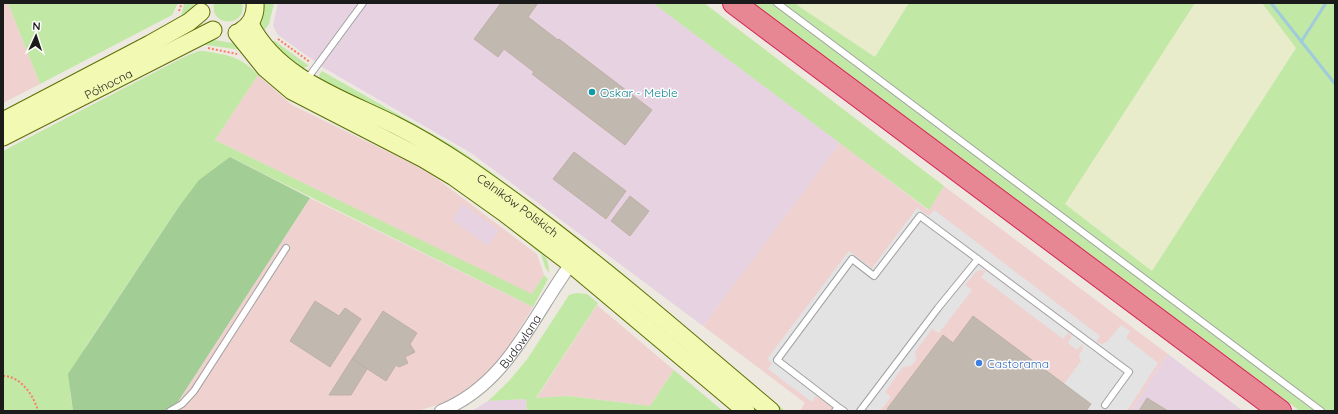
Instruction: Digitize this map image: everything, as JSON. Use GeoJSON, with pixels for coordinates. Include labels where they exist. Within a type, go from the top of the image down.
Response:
{"type":"FeatureCollection","features":[{"type":"Feature","properties":{"kind":"highway"},"geometry":{"type":"LineString","coordinates":[[734,3],[1280,411]]}},
{"type":"Feature","properties":{"kind":"street"},"geometry":{"type":"LineString","coordinates":[[201,8],[206,22],[213,30],[223,34],[243,28],[255,14],[255,3]]}},
{"type":"Feature","properties":{"kind":"street","name":"Północna"},"geometry":{"type":"LineString","coordinates":[[3,121],[189,22],[201,8]]}},
{"type":"Feature","properties":{"kind":"street","name":"Celników Polskich"},"geometry":{"type":"LineString","coordinates":[[243,28],[261,40],[278,60],[306,81],[406,131],[450,156],[489,183],[746,411]]}},
{"type":"Feature","properties":{"kind":"street","name":"Celników Polskich"},"geometry":{"type":"LineString","coordinates":[[243,28],[265,68],[292,91],[395,142],[441,169],[575,258],[772,411]]}},
{"type":"Feature","properties":{"kind":"street","name":"Północna"},"geometry":{"type":"LineString","coordinates":[[3,137],[213,30]]}},
{"type":"Feature","properties":{"kind":"street","name":"Budowlana"},"geometry":{"type":"LineString","coordinates":[[440,411],[453,406],[483,386],[504,365],[575,258]]}},
{"type":"Feature","properties":{"kind":"lane"},"geometry":{"type":"LineString","coordinates":[[306,81],[363,3]]}},
{"type":"Feature","properties":{"kind":"lane"},"geometry":{"type":"LineString","coordinates":[[778,3],[1321,411]]}},
{"type":"Feature","properties":{"kind":"lane"},"geometry":{"type":"LineString","coordinates":[[844,411],[836,409],[776,360],[852,259],[874,276],[920,216],[1129,372],[1105,405]]}},
{"type":"Feature","properties":{"kind":"lane"},"geometry":{"type":"LineString","coordinates":[[170,411],[182,404],[194,391],[286,248]]}},
{"type":"Feature","properties":{"kind":"lane"},"geometry":{"type":"LineString","coordinates":[[860,411],[934,313],[978,259]]}},
{"type":"Feature","properties":{"kind":"path"},"geometry":{"type":"LineString","coordinates":[[273,35],[316,67]]}},
{"type":"Feature","properties":{"kind":"path"},"geometry":{"type":"LineString","coordinates":[[202,48],[228,52],[241,56]]}},
{"type":"Feature","properties":{"kind":"path"},"geometry":{"type":"LineString","coordinates":[[3,376],[18,381],[29,393],[38,411]]}},
{"type":"Feature","properties":{"kind":"shaded area"},"geometry":{"type":"Polygon","coordinates":[[[3,3],[8,3],[40,84],[3,103],[3,3]]]}},
{"type":"Feature","properties":{"kind":"shaded area"},"geometry":{"type":"Polygon","coordinates":[[[278,3],[653,3],[840,143],[703,326],[471,153],[324,68],[278,35],[273,26],[278,3]]]}},
{"type":"Feature","properties":{"kind":"shaded area"},"geometry":{"type":"Polygon","coordinates":[[[258,75],[292,105],[413,164],[432,175],[537,254],[544,275],[532,295],[215,140],[258,75]]]}},
{"type":"Feature","properties":{"kind":"shaded area"},"geometry":{"type":"Polygon","coordinates":[[[840,143],[928,210],[944,186],[1168,354],[1131,411],[800,411],[805,403],[703,326],[840,143]]]}},
{"type":"Feature","properties":{"kind":"shaded area"},"geometry":{"type":"Polygon","coordinates":[[[310,198],[533,307],[501,359],[469,389],[449,401],[418,411],[172,411],[310,198]]]}},
{"type":"Feature","properties":{"kind":"shaded area"},"geometry":{"type":"Polygon","coordinates":[[[463,204],[499,230],[488,246],[452,220],[463,204]]]}},
{"type":"Feature","properties":{"kind":"shaded area"},"geometry":{"type":"Polygon","coordinates":[[[917,208],[929,216],[934,210],[1100,336],[1096,342],[1102,344],[1107,342],[1121,325],[1130,331],[1126,338],[1158,363],[1127,411],[1086,411],[1064,384],[1081,361],[1079,355],[1083,349],[1082,344],[1077,350],[1068,343],[1072,336],[1068,333],[1063,339],[981,277],[986,271],[980,270],[976,272],[965,285],[972,290],[939,333],[932,329],[915,352],[916,360],[911,366],[903,367],[885,392],[891,397],[880,411],[838,411],[816,396],[812,402],[768,369],[772,363],[767,359],[849,251],[872,268],[917,208]]]}},
{"type":"Feature","properties":{"kind":"shaded area"},"geometry":{"type":"Polygon","coordinates":[[[597,305],[674,370],[650,406],[568,396],[536,399],[597,305]]]}},
{"type":"Feature","properties":{"kind":"shaded area"},"geometry":{"type":"Polygon","coordinates":[[[1168,354],[1243,411],[1131,411],[1168,354]]]}},
{"type":"Feature","properties":{"kind":"shaded area"},"geometry":{"type":"Polygon","coordinates":[[[526,399],[527,411],[472,411],[488,401],[526,399]]]}},
{"type":"Feature","properties":{"kind":"green space"},"geometry":{"type":"Polygon","coordinates":[[[8,3],[178,3],[172,15],[40,84],[8,3]]]}},
{"type":"Feature","properties":{"kind":"green space"},"geometry":{"type":"Polygon","coordinates":[[[184,3],[195,3],[191,10],[181,18],[184,3]]]}},
{"type":"Feature","properties":{"kind":"green space"},"geometry":{"type":"Polygon","coordinates":[[[214,3],[242,3],[242,11],[239,17],[234,20],[222,20],[217,17],[214,11],[214,3]]]}},
{"type":"Feature","properties":{"kind":"green space"},"geometry":{"type":"Polygon","coordinates":[[[263,3],[274,3],[269,24],[263,32],[259,21],[263,3]]]}},
{"type":"Feature","properties":{"kind":"green space"},"geometry":{"type":"Polygon","coordinates":[[[653,3],[704,3],[944,186],[929,210],[653,3]]]}},
{"type":"Feature","properties":{"kind":"green space"},"geometry":{"type":"Polygon","coordinates":[[[753,3],[798,3],[797,5],[875,57],[909,3],[1195,3],[1065,204],[1152,271],[1296,48],[1262,3],[1335,3],[1335,411],[1300,411],[753,3]]]}},
{"type":"Feature","properties":{"kind":"green space"},"geometry":{"type":"Polygon","coordinates":[[[798,3],[909,3],[875,57],[797,5],[798,3]]]}},
{"type":"Feature","properties":{"kind":"green space"},"geometry":{"type":"Polygon","coordinates":[[[1195,3],[1262,3],[1296,48],[1152,271],[1065,204],[1195,3]]]}},
{"type":"Feature","properties":{"kind":"green space"},"geometry":{"type":"Polygon","coordinates":[[[209,39],[232,43],[241,50],[199,44],[209,39]]]}},
{"type":"Feature","properties":{"kind":"green space"},"geometry":{"type":"Polygon","coordinates":[[[271,41],[275,41],[309,66],[301,69],[274,47],[271,41]]]}},
{"type":"Feature","properties":{"kind":"green space"},"geometry":{"type":"Polygon","coordinates":[[[199,51],[234,57],[251,68],[258,75],[215,140],[532,294],[544,275],[548,279],[533,307],[230,157],[178,208],[86,346],[70,393],[73,411],[3,411],[3,151],[186,56],[199,51]]]}},
{"type":"Feature","properties":{"kind":"green space"},"geometry":{"type":"Polygon","coordinates":[[[322,71],[455,147],[491,172],[615,267],[785,411],[780,411],[655,306],[320,79],[319,75],[322,71]]]}},
{"type":"Feature","properties":{"kind":"green space"},"geometry":{"type":"Polygon","coordinates":[[[230,157],[310,198],[172,411],[73,411],[68,374],[178,208],[199,180],[230,157]]]}},
{"type":"Feature","properties":{"kind":"green space"},"geometry":{"type":"Polygon","coordinates":[[[518,232],[535,244],[544,254],[549,266],[549,273],[545,267],[541,254],[515,233],[518,232]]]}},
{"type":"Feature","properties":{"kind":"green space"},"geometry":{"type":"Polygon","coordinates":[[[577,293],[587,294],[598,303],[536,398],[568,396],[650,406],[674,370],[723,411],[527,411],[526,399],[488,401],[509,381],[528,358],[569,295],[577,293]]]}},
{"type":"Feature","properties":{"kind":"building","name":"Oskar - Meble"},"geometry":{"type":"Polygon","coordinates":[[[501,3],[538,3],[528,17],[652,110],[625,145],[532,74],[534,72],[504,49],[498,57],[474,39],[501,3]]]}},
{"type":"Feature","properties":{"kind":"building"},"geometry":{"type":"Polygon","coordinates":[[[574,152],[626,191],[606,219],[553,179],[574,152]]]}},
{"type":"Feature","properties":{"kind":"building"},"geometry":{"type":"Polygon","coordinates":[[[630,196],[649,211],[630,236],[611,221],[630,196]]]}},
{"type":"Feature","properties":{"kind":"building"},"geometry":{"type":"Polygon","coordinates":[[[315,301],[339,316],[345,308],[361,319],[330,367],[290,341],[315,301]]]}},
{"type":"Feature","properties":{"kind":"building"},"geometry":{"type":"Polygon","coordinates":[[[383,311],[417,333],[410,344],[415,352],[405,357],[408,363],[399,367],[396,365],[386,381],[352,359],[383,311]]]}},
{"type":"Feature","properties":{"kind":"building","name":"Castorama"},"geometry":{"type":"Polygon","coordinates":[[[973,316],[1091,404],[1086,411],[890,411],[887,409],[943,335],[953,343],[973,316]]]}},
{"type":"Feature","properties":{"kind":"building"},"geometry":{"type":"Polygon","coordinates":[[[352,359],[367,369],[351,395],[329,395],[352,359]]]}},
{"type":"Feature","properties":{"kind":"building"},"geometry":{"type":"Polygon","coordinates":[[[1147,398],[1168,411],[1139,411],[1147,398]]]}},
{"type":"Feature","properties":{"kind":"waterway"},"geometry":{"type":"LineString","coordinates":[[1271,3],[1335,84]]}},
{"type":"Feature","properties":{"kind":"waterway"},"geometry":{"type":"LineString","coordinates":[[1301,42],[1326,3]]}},
{"type":"Feature","properties":{"kind":"place","name":"Oskar - Meble"},"geometry":{"type":"Point","coordinates":[592,92]}},
{"type":"Feature","properties":{"kind":"place","name":"Castorama"},"geometry":{"type":"Point","coordinates":[979,363]}}]}
